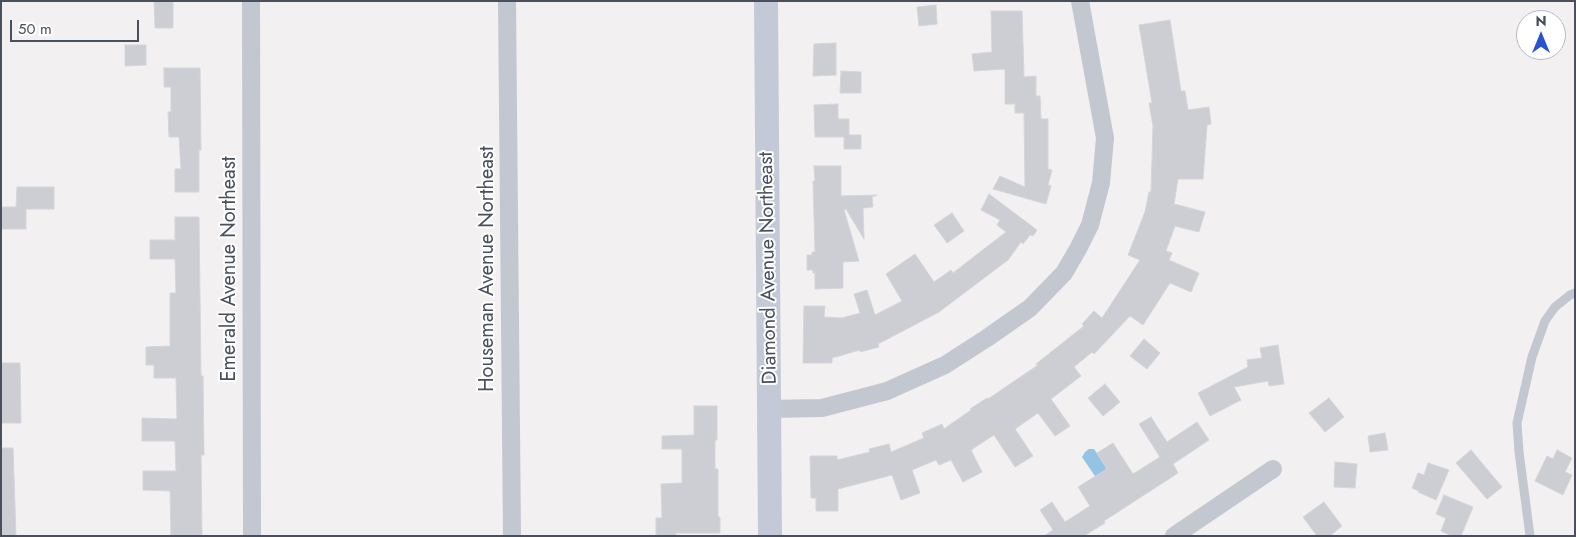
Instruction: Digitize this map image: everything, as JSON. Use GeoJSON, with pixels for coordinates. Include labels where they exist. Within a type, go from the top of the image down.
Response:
{"type":"FeatureCollection","features":[{"type":"Feature","properties":{"kind":"street","name":"Emerald Avenue Northeast"},"geometry":{"type":"LineString","coordinates":[[251,1],[252,536]]}},
{"type":"Feature","properties":{"kind":"street","name":"Houseman Avenue Northeast"},"geometry":{"type":"LineString","coordinates":[[507,1],[512,536]]}},
{"type":"Feature","properties":{"kind":"street","name":"Diamond Avenue Northeast"},"geometry":{"type":"LineString","coordinates":[[766,1],[770,536]]}},
{"type":"Feature","properties":{"kind":"street"},"geometry":{"type":"LineString","coordinates":[[770,409],[822,408],[887,391],[945,365],[1030,308],[1064,273],[1090,225],[1100,183],[1105,138],[1080,1]]}},
{"type":"Feature","properties":{"kind":"street"},"geometry":{"type":"LineString","coordinates":[[1174,536],[1273,469]]}},
{"type":"Feature","properties":{"kind":"lane"},"geometry":{"type":"LineString","coordinates":[[1530,536],[1517,423],[1532,357],[1545,321],[1554,307],[1575,293]]}},
{"type":"Feature","properties":{"kind":"water"},"geometry":{"type":"Polygon","coordinates":[[[1089,449],[1094,449],[1110,473],[1097,479],[1082,457],[1089,449]]]}},
{"type":"Feature","properties":{"kind":"building"},"geometry":{"type":"Polygon","coordinates":[[[154,1],[173,1],[173,28],[155,28],[154,1]]]}},
{"type":"Feature","properties":{"kind":"building"},"geometry":{"type":"Polygon","coordinates":[[[936,5],[937,24],[919,26],[917,7],[936,5]]]}},
{"type":"Feature","properties":{"kind":"building"},"geometry":{"type":"Polygon","coordinates":[[[991,11],[1022,11],[1024,77],[1036,76],[1036,96],[1040,96],[1041,119],[1048,119],[1048,169],[1052,170],[1048,185],[1051,186],[1046,204],[993,189],[1000,176],[1025,187],[1024,113],[1015,113],[1015,104],[1005,104],[1005,69],[974,71],[972,54],[992,52],[991,11]]]}},
{"type":"Feature","properties":{"kind":"building"},"geometry":{"type":"Polygon","coordinates":[[[1170,20],[1181,91],[1185,91],[1188,110],[1209,107],[1211,124],[1207,125],[1203,179],[1178,179],[1174,204],[1205,212],[1199,232],[1175,226],[1166,251],[1172,253],[1169,260],[1199,273],[1191,292],[1170,283],[1143,325],[1130,316],[1094,354],[1092,352],[1074,367],[1081,376],[1051,399],[1070,426],[1055,436],[1038,413],[1015,429],[1033,456],[1015,467],[994,435],[971,450],[982,472],[963,482],[951,460],[939,465],[936,460],[912,470],[920,493],[901,500],[892,475],[838,489],[838,511],[816,511],[816,498],[811,498],[810,456],[837,456],[837,460],[870,452],[869,449],[889,444],[891,452],[924,438],[922,433],[942,424],[944,429],[970,409],[1038,365],[1036,364],[1084,326],[1082,324],[1094,311],[1102,318],[1140,260],[1128,255],[1145,212],[1149,192],[1151,192],[1153,126],[1149,103],[1152,103],[1139,25],[1170,20]]]}},
{"type":"Feature","properties":{"kind":"building"},"geometry":{"type":"Polygon","coordinates":[[[836,43],[836,75],[813,76],[814,44],[836,43]]]}},
{"type":"Feature","properties":{"kind":"building"},"geometry":{"type":"Polygon","coordinates":[[[125,45],[146,45],[146,65],[125,66],[125,45]]]}},
{"type":"Feature","properties":{"kind":"building"},"geometry":{"type":"Polygon","coordinates":[[[164,68],[200,68],[201,150],[199,150],[199,192],[175,192],[175,169],[181,169],[179,137],[169,137],[168,112],[171,112],[171,87],[164,87],[164,68]]]}},
{"type":"Feature","properties":{"kind":"building"},"geometry":{"type":"Polygon","coordinates":[[[841,71],[861,72],[861,93],[840,93],[841,71]]]}},
{"type":"Feature","properties":{"kind":"building"},"geometry":{"type":"Polygon","coordinates":[[[838,104],[838,119],[849,119],[849,135],[861,135],[861,149],[844,149],[844,137],[815,137],[814,105],[838,104]]]}},
{"type":"Feature","properties":{"kind":"building"},"geometry":{"type":"Polygon","coordinates":[[[814,166],[841,166],[841,196],[877,195],[872,197],[873,207],[863,208],[864,239],[846,209],[844,210],[859,261],[843,262],[843,288],[815,289],[815,273],[813,273],[813,270],[807,270],[807,255],[812,255],[812,252],[815,252],[814,166]]]}},
{"type":"Feature","properties":{"kind":"building"},"geometry":{"type":"Polygon","coordinates":[[[17,187],[54,187],[54,209],[26,209],[26,229],[1,229],[1,207],[16,207],[17,187]]]}},
{"type":"Feature","properties":{"kind":"building"},"geometry":{"type":"Polygon","coordinates":[[[989,194],[1037,230],[1023,244],[1021,242],[1008,260],[939,312],[878,344],[879,347],[832,358],[832,363],[803,363],[804,306],[825,306],[824,317],[842,318],[860,313],[854,294],[867,290],[875,315],[902,301],[886,274],[915,254],[934,282],[951,270],[953,273],[1006,232],[997,225],[1000,220],[981,210],[989,194]]]}},
{"type":"Feature","properties":{"kind":"building"},"geometry":{"type":"Polygon","coordinates":[[[952,213],[964,231],[947,243],[934,225],[952,213]]]}},
{"type":"Feature","properties":{"kind":"building"},"geometry":{"type":"Polygon","coordinates":[[[175,217],[199,217],[204,455],[201,455],[202,536],[171,536],[170,491],[143,490],[143,471],[176,471],[175,441],[142,441],[142,418],[177,419],[176,378],[154,378],[154,365],[146,365],[146,347],[170,346],[170,293],[176,293],[175,259],[150,259],[150,240],[175,240],[175,217]]]}},
{"type":"Feature","properties":{"kind":"building"},"geometry":{"type":"Polygon","coordinates":[[[1144,339],[1160,353],[1147,369],[1130,356],[1144,339]]]}},
{"type":"Feature","properties":{"kind":"building"},"geometry":{"type":"Polygon","coordinates":[[[1278,345],[1284,384],[1269,386],[1268,381],[1234,387],[1241,400],[1210,416],[1198,393],[1248,367],[1247,360],[1262,358],[1260,348],[1278,345]]]}},
{"type":"Feature","properties":{"kind":"building"},"geometry":{"type":"Polygon","coordinates":[[[1,363],[20,363],[21,423],[1,423],[1,363]]]}},
{"type":"Feature","properties":{"kind":"building"},"geometry":{"type":"Polygon","coordinates":[[[1105,384],[1120,402],[1103,416],[1088,398],[1105,384]]]}},
{"type":"Feature","properties":{"kind":"building"},"geometry":{"type":"Polygon","coordinates":[[[1329,398],[1344,417],[1325,432],[1309,413],[1329,398]]]}},
{"type":"Feature","properties":{"kind":"building"},"geometry":{"type":"Polygon","coordinates":[[[694,406],[717,406],[715,469],[718,469],[720,533],[676,533],[676,536],[656,536],[656,518],[662,518],[661,484],[682,483],[682,449],[662,449],[662,436],[694,435],[694,406]]]}},
{"type":"Feature","properties":{"kind":"building"},"geometry":{"type":"Polygon","coordinates":[[[1151,417],[1167,442],[1197,422],[1209,440],[1173,464],[1178,473],[1084,536],[1044,536],[1053,530],[1040,510],[1052,502],[1065,522],[1090,506],[1078,487],[1107,469],[1097,453],[1113,443],[1133,474],[1160,457],[1139,424],[1151,417]]]}},
{"type":"Feature","properties":{"kind":"building"},"geometry":{"type":"Polygon","coordinates":[[[1385,433],[1388,450],[1370,452],[1368,436],[1385,433]]]}},
{"type":"Feature","properties":{"kind":"building"},"geometry":{"type":"Polygon","coordinates":[[[1,448],[13,448],[16,536],[1,536],[1,448]]]}},
{"type":"Feature","properties":{"kind":"building"},"geometry":{"type":"Polygon","coordinates":[[[1471,450],[1502,487],[1487,499],[1456,463],[1471,450]]]}},
{"type":"Feature","properties":{"kind":"building"},"geometry":{"type":"Polygon","coordinates":[[[1557,450],[1572,458],[1565,472],[1572,475],[1563,495],[1535,481],[1547,456],[1553,459],[1557,450]]]}},
{"type":"Feature","properties":{"kind":"building"},"geometry":{"type":"Polygon","coordinates":[[[1335,462],[1357,464],[1355,488],[1334,487],[1335,462]]]}},
{"type":"Feature","properties":{"kind":"building"},"geometry":{"type":"Polygon","coordinates":[[[1428,463],[1449,470],[1436,500],[1412,488],[1418,473],[1424,475],[1428,463]]]}},
{"type":"Feature","properties":{"kind":"building"},"geometry":{"type":"Polygon","coordinates":[[[1444,495],[1473,507],[1461,536],[1452,536],[1441,531],[1446,518],[1436,514],[1444,495]]]}},
{"type":"Feature","properties":{"kind":"building"},"geometry":{"type":"Polygon","coordinates":[[[1324,502],[1342,526],[1330,536],[1317,536],[1303,517],[1324,502]]]}}]}
